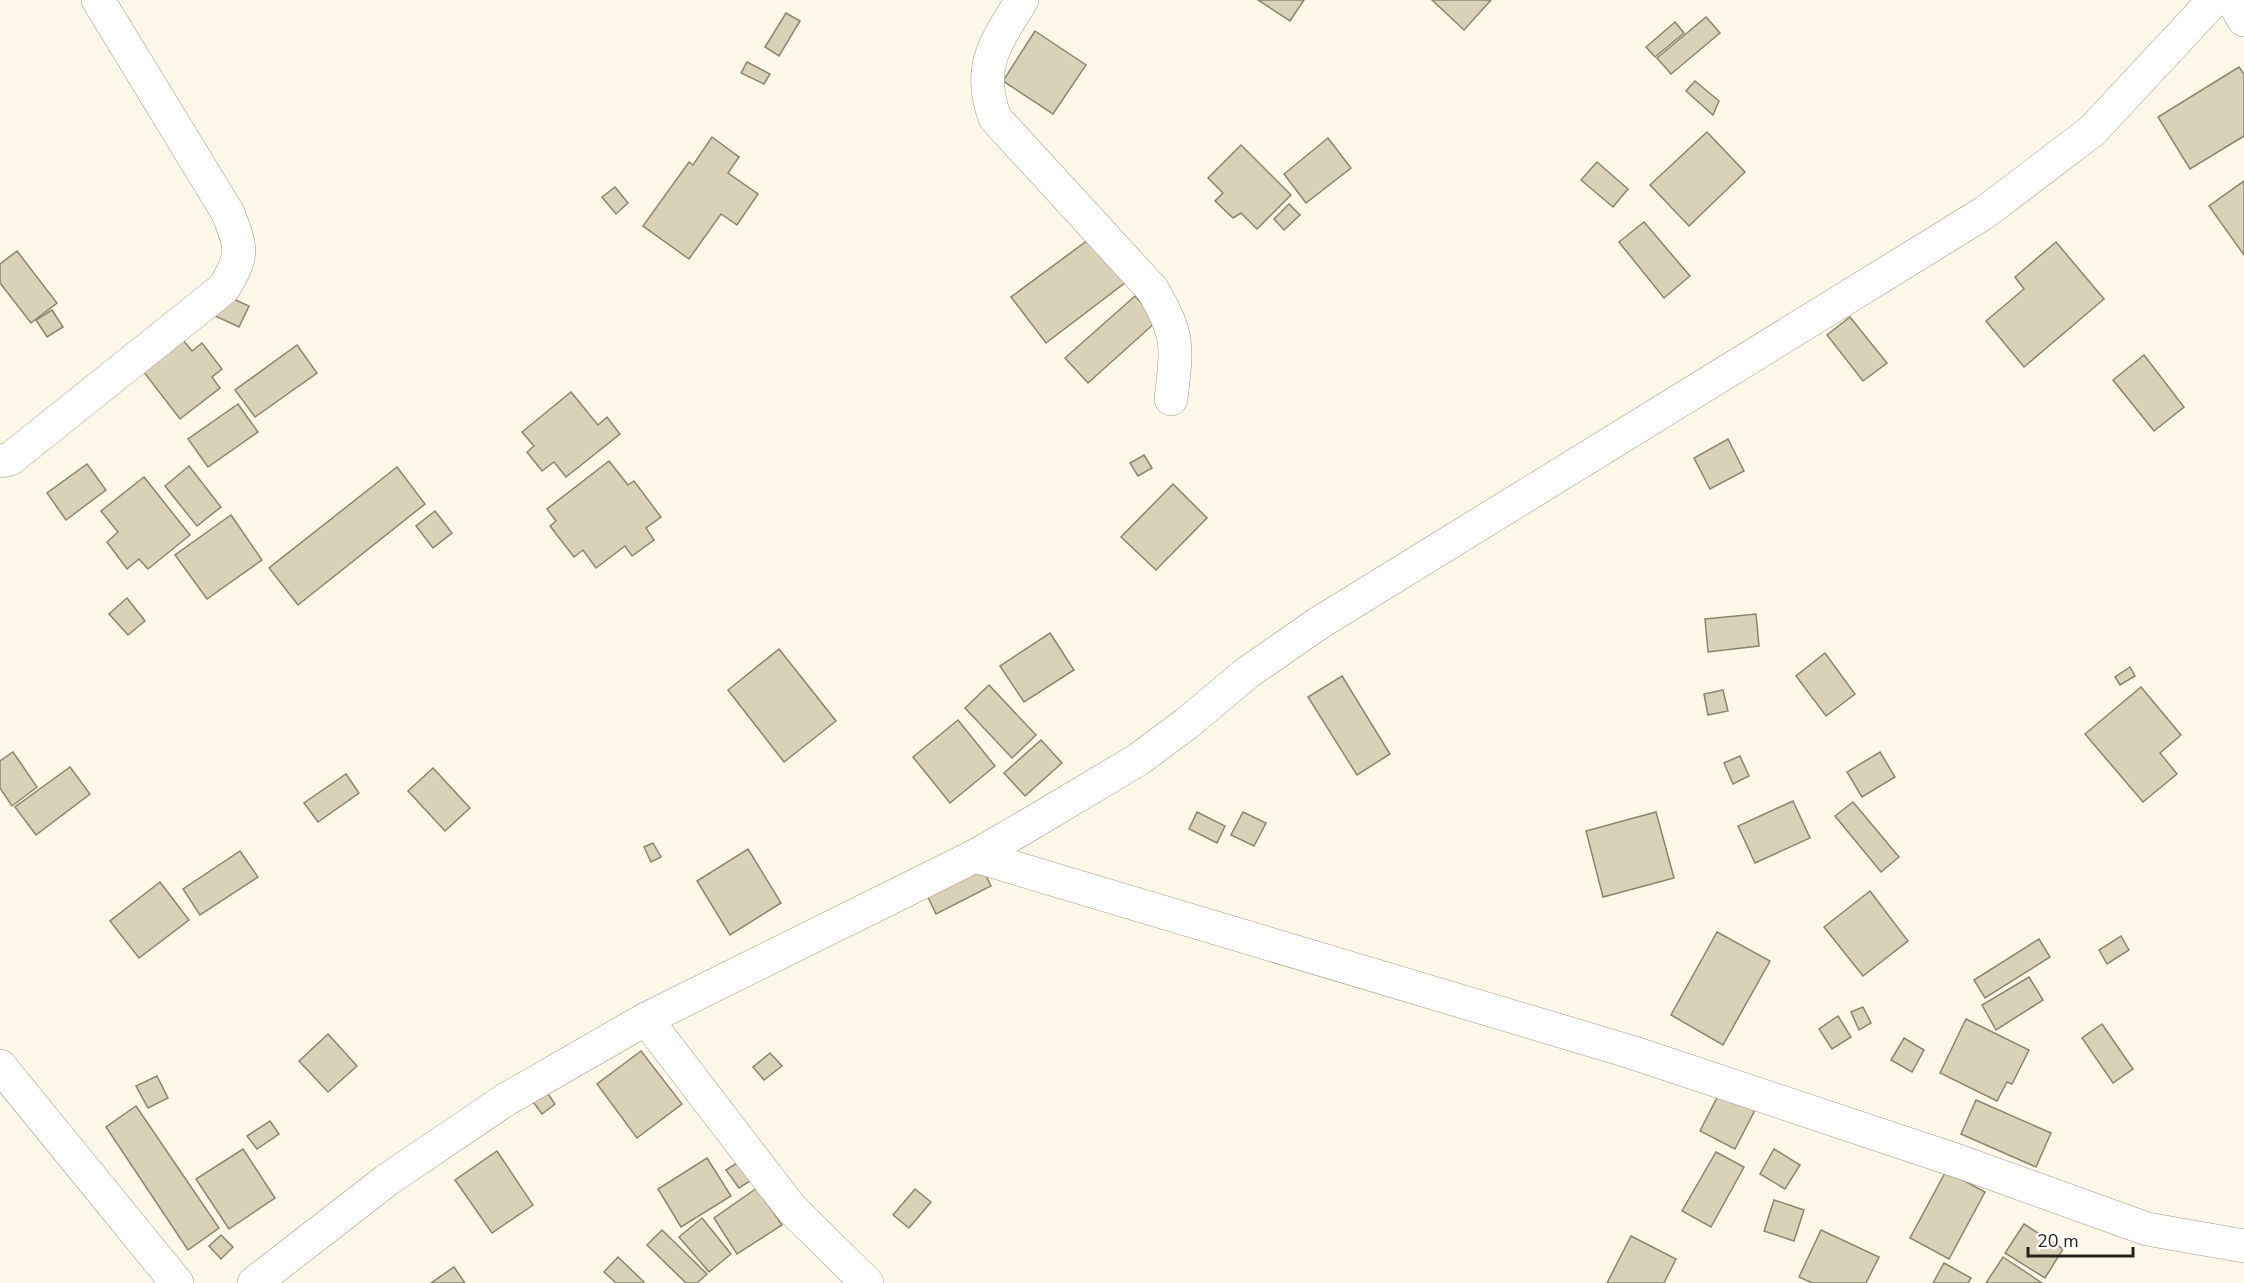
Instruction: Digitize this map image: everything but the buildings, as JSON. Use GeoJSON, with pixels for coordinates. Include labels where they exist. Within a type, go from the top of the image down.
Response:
{"type":"FeatureCollection","features":[{"type":"Feature","properties":{"kind":"street"},"geometry":{"type":"LineString","coordinates":[[0,461],[10,459],[224,288],[239,262],[238,239],[228,213],[99,0]]}},
{"type":"Feature","properties":{"kind":"street"},"geometry":{"type":"LineString","coordinates":[[1022,0],[992,48],[986,78],[987,98],[995,118],[1152,289],[1165,310],[1174,329],[1177,351],[1171,399]]}},
{"type":"Feature","properties":{"kind":"street"},"geometry":{"type":"LineString","coordinates":[[258,1282],[387,1180],[505,1100],[646,1020],[975,856],[1139,759],[1186,724],[1247,673],[1319,623],[1984,213],[2092,132],[2214,0]]}},
{"type":"Feature","properties":{"kind":"street"},"geometry":{"type":"LineString","coordinates":[[2232,0],[2244,20]]}},
{"type":"Feature","properties":{"kind":"street"},"geometry":{"type":"LineString","coordinates":[[975,856],[1631,1052],[1958,1161],[2147,1229],[2244,1246]]}},
{"type":"Feature","properties":{"kind":"street"},"geometry":{"type":"LineString","coordinates":[[646,1020],[791,1208],[867,1283]]}},
{"type":"Feature","properties":{"kind":"street"},"geometry":{"type":"LineString","coordinates":[[0,1066],[177,1283]]}}]}
